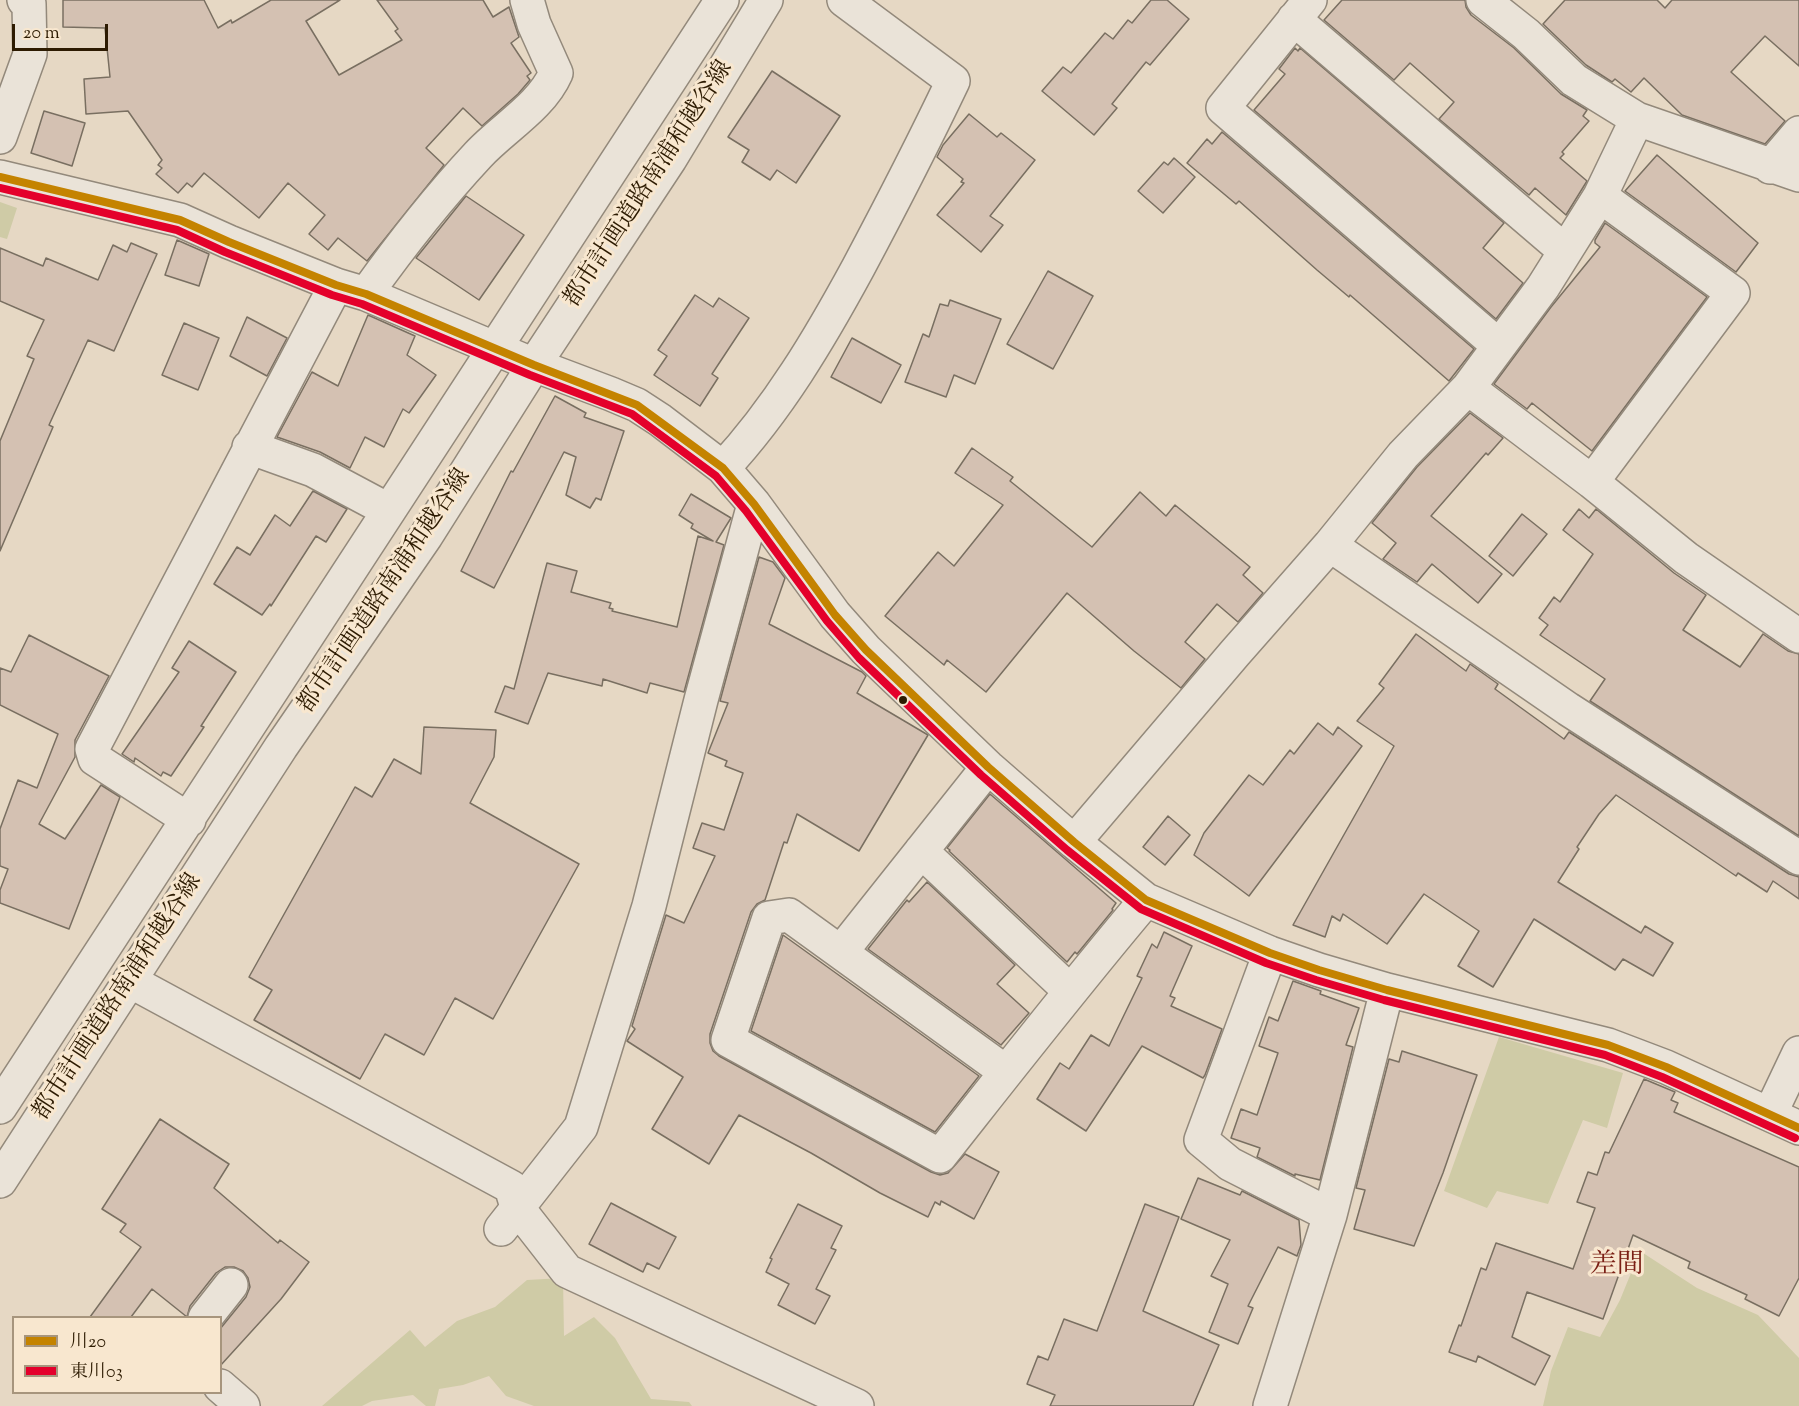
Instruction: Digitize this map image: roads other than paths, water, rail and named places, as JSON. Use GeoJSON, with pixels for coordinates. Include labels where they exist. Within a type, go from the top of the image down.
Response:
{"type":"FeatureCollection","features":[{"type":"Feature","properties":{"kind":"street"},"geometry":{"type":"LineString","coordinates":[[0,137],[30,54],[29,4],[24,0]]}},
{"type":"Feature","properties":{"kind":"street"},"geometry":{"type":"LineString","coordinates":[[189,820],[95,759],[92,749],[249,447],[351,289],[412,229],[479,153],[549,88],[556,73],[534,24],[527,0]]}},
{"type":"Feature","properties":{"kind":"street","name":"都市計画道路南浦和越谷線"},"geometry":{"type":"LineString","coordinates":[[0,1107],[723,0]]}},
{"type":"Feature","properties":{"kind":"street","name":"都市計画道路南浦和越谷線"},"geometry":{"type":"LineString","coordinates":[[0,1181],[281,747],[426,536],[534,365],[670,159],[766,0]]}},
{"type":"Feature","properties":{"kind":"street"},"geometry":{"type":"LineString","coordinates":[[723,468],[780,397],[825,326],[904,183],[953,81],[844,0]]}},
{"type":"Feature","properties":{"kind":"street"},"geometry":{"type":"LineString","coordinates":[[1483,0],[1526,34],[1574,80],[1637,119],[1784,171],[1799,133]]}},
{"type":"Feature","properties":{"kind":"street"},"geometry":{"type":"LineString","coordinates":[[1499,346],[1223,108],[1302,10],[1565,251]]}},
{"type":"Feature","properties":{"kind":"street"},"geometry":{"type":"LineString","coordinates":[[1074,842],[1234,653],[1330,545],[1403,455],[1468,388],[1544,287],[1600,196],[1637,119]]}},
{"type":"Feature","properties":{"kind":"street"},"geometry":{"type":"LineString","coordinates":[[0,177],[180,220],[636,405],[678,433],[723,468],[754,504],[835,615],[866,651],[988,767],[1074,842],[1146,900],[1270,953],[1387,990],[1608,1045],[1666,1067],[1799,1128]]}},
{"type":"Feature","properties":{"kind":"street"},"geometry":{"type":"LineString","coordinates":[[1592,482],[1733,293],[1600,196]]}},
{"type":"Feature","properties":{"kind":"street"},"geometry":{"type":"LineString","coordinates":[[1468,388],[1592,482],[1686,558],[1799,636]]}},
{"type":"Feature","properties":{"kind":"street"},"geometry":{"type":"LineString","coordinates":[[249,447],[313,470],[388,510]]}},
{"type":"Feature","properties":{"kind":"street"},"geometry":{"type":"LineString","coordinates":[[509,1218],[581,1127],[649,906],[754,504]]}},
{"type":"Feature","properties":{"kind":"street"},"geometry":{"type":"LineString","coordinates":[[1330,545],[1569,709],[1799,858]]}},
{"type":"Feature","properties":{"kind":"street"},"geometry":{"type":"LineString","coordinates":[[841,952],[988,767]]}},
{"type":"Feature","properties":{"kind":"street"},"geometry":{"type":"LineString","coordinates":[[921,851],[1070,991]]}},
{"type":"Feature","properties":{"kind":"street"},"geometry":{"type":"LineString","coordinates":[[1006,1072],[789,915],[769,918],[728,1040],[940,1156],[1070,991],[1146,900]]}},
{"type":"Feature","properties":{"kind":"street"},"geometry":{"type":"LineString","coordinates":[[1270,953],[1201,1140],[1230,1164],[1330,1215]]}},
{"type":"Feature","properties":{"kind":"street"},"geometry":{"type":"LineString","coordinates":[[130,981],[511,1187],[509,1218]]}},
{"type":"Feature","properties":{"kind":"street"},"geometry":{"type":"LineString","coordinates":[[1270,1406],[1330,1215],[1387,990]]}},
{"type":"Feature","properties":{"kind":"street"},"geometry":{"type":"LineString","coordinates":[[1770,1114],[1799,1053]]}},
{"type":"Feature","properties":{"kind":"street"},"geometry":{"type":"LineString","coordinates":[[509,1218],[567,1271],[856,1406]]}},
{"type":"Feature","properties":{"kind":"street"},"geometry":{"type":"LineString","coordinates":[[206,1316],[231,1285]]}},
{"type":"Feature","properties":{"kind":"street"},"geometry":{"type":"LineString","coordinates":[[222,1388],[243,1406]]}},
{"type":"Feature","properties":{"kind":"district","name":"差間"},"geometry":{"type":"Point","coordinates":[1617,1267]}}]}
